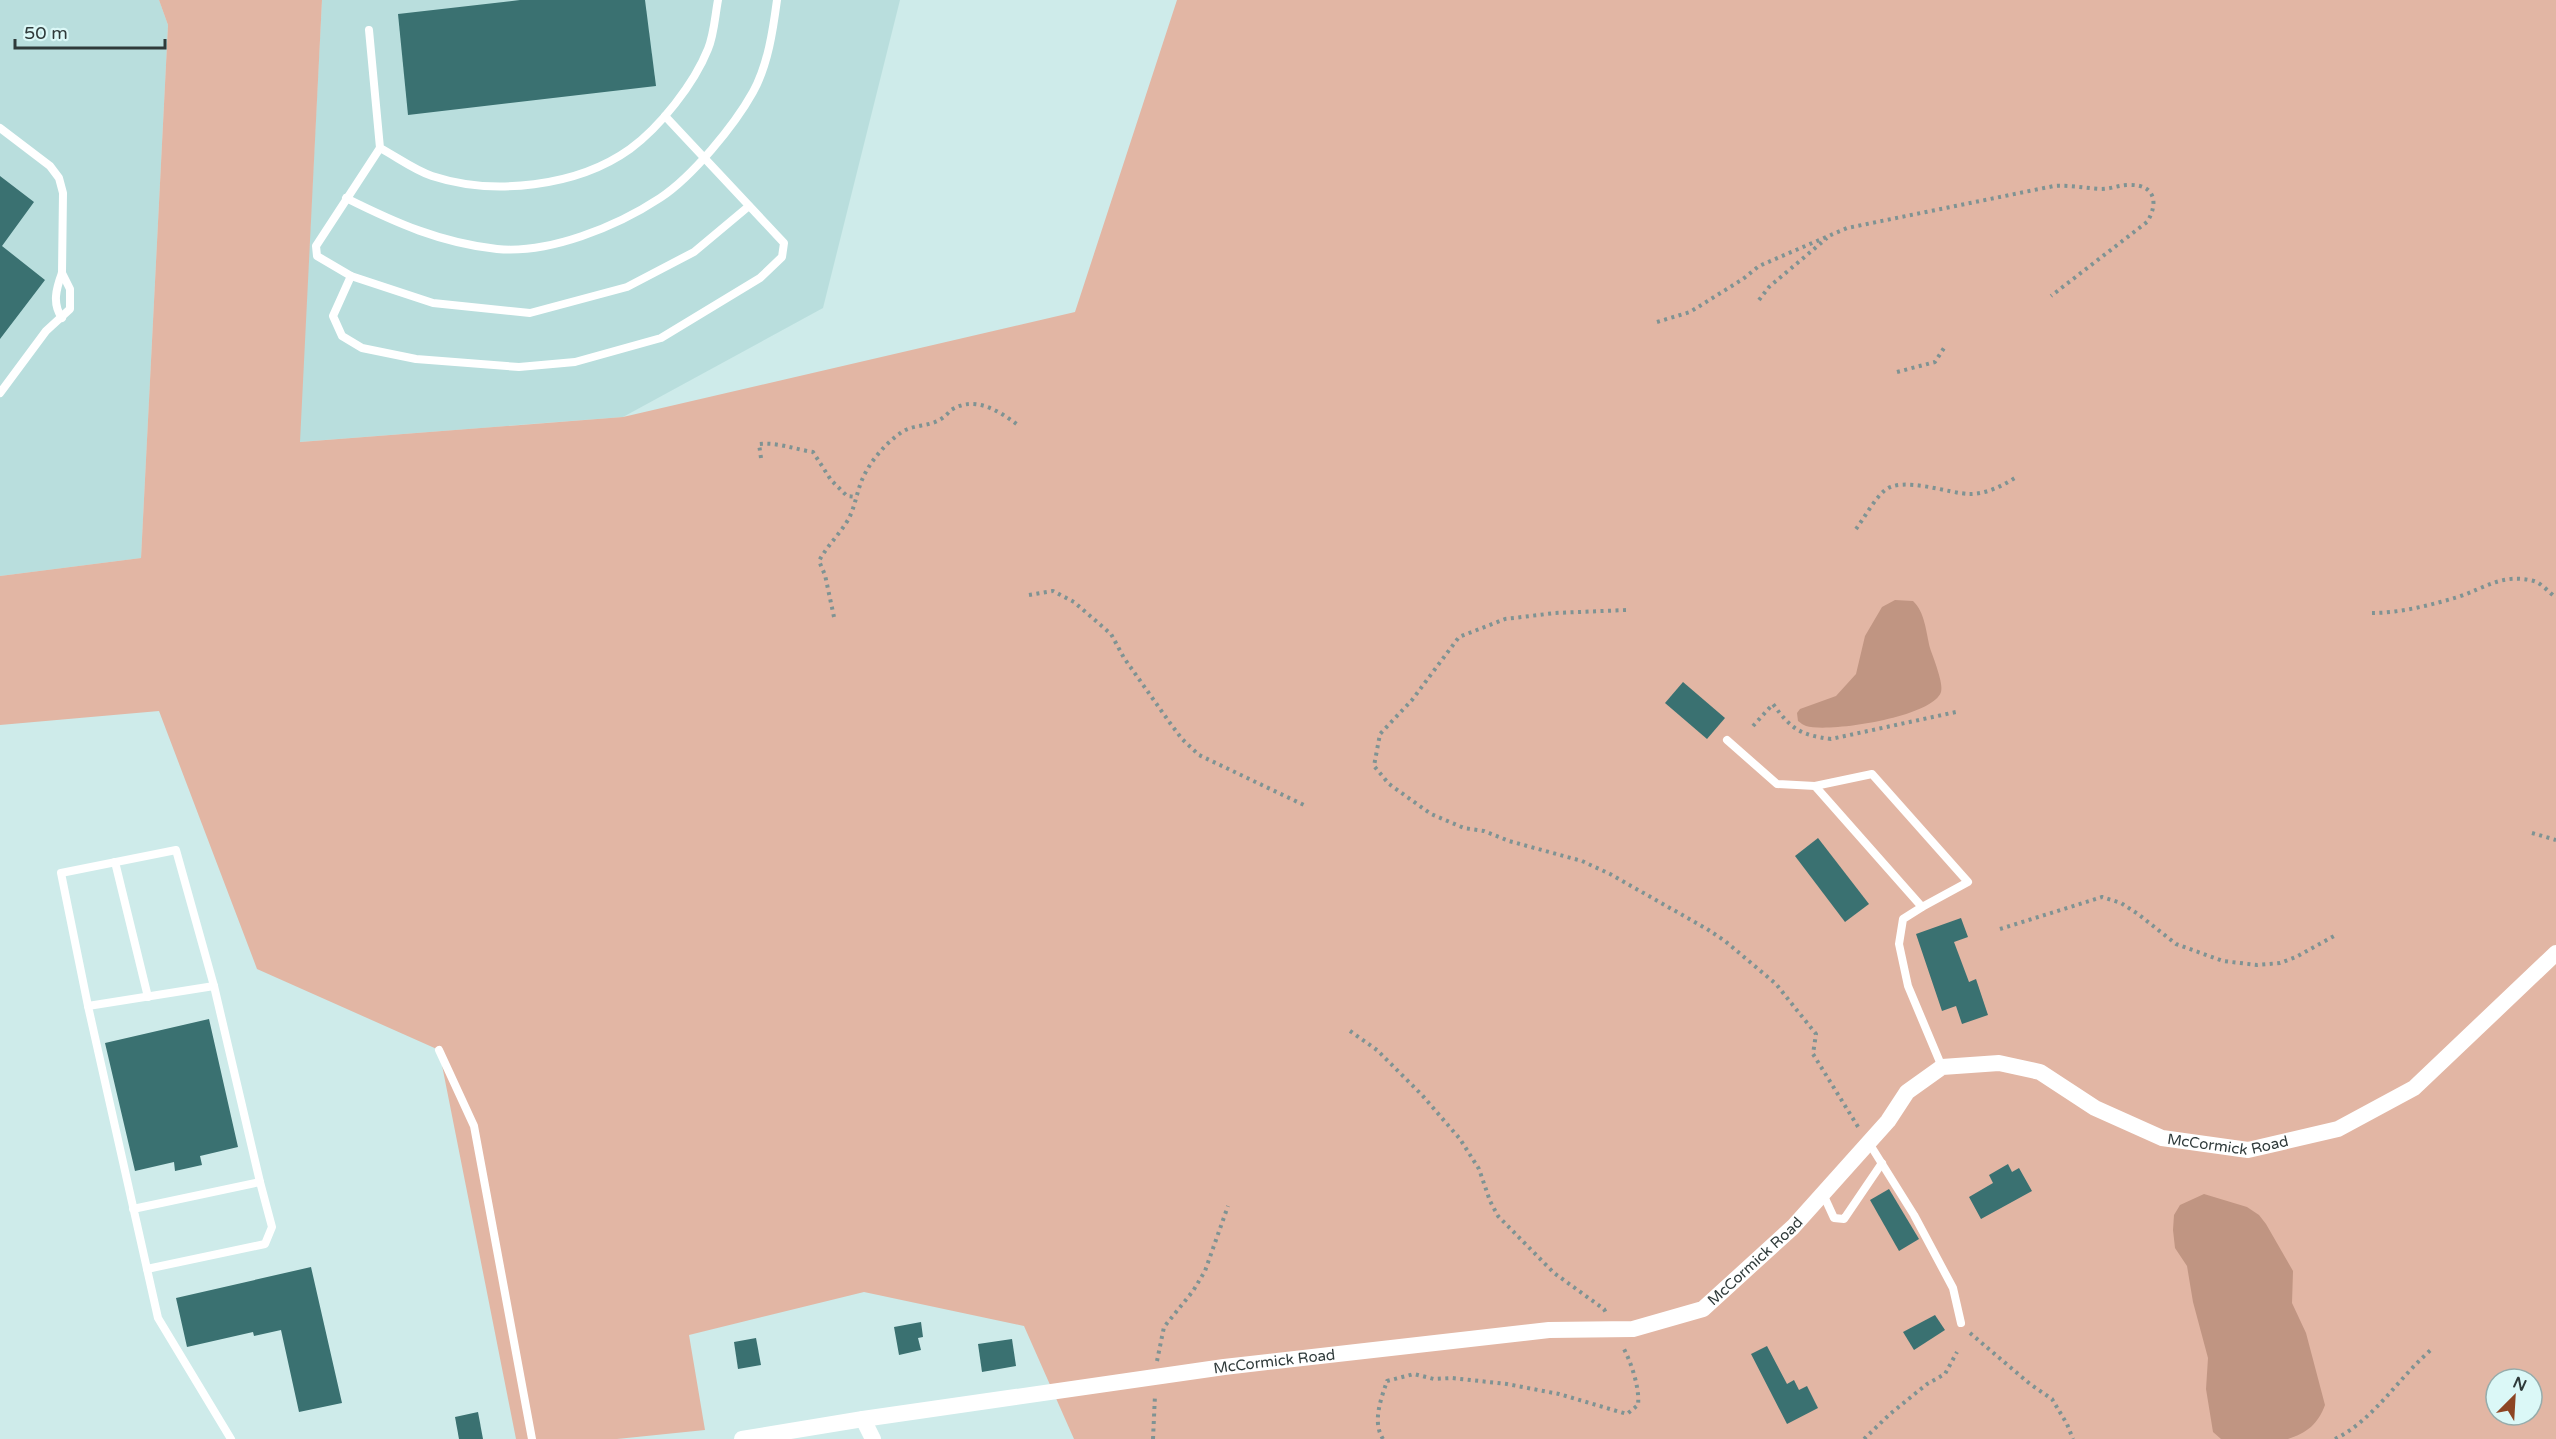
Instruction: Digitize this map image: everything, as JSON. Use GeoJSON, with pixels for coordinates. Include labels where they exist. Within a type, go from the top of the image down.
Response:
{"type":"FeatureCollection","features":[{"type":"Feature","properties":{"kind":"street","name":"McCormick Road"},"geometry":{"type":"LineString","coordinates":[[742,1439],[863,1419],[1224,1367],[1537,1332],[1633,1329],[1703,1309],[1793,1227],[1888,1121],[1907,1092],[1942,1067],[1999,1062],[2040,1072],[2095,1108],[2162,1138],[2248,1150],[2338,1129],[2414,1088],[2556,953]]}},
{"type":"Feature","properties":{"kind":"street"},"geometry":{"type":"LineString","coordinates":[[863,1419],[873,1439]]}},
{"type":"Feature","properties":{"kind":"lane"},"geometry":{"type":"LineString","coordinates":[[380,148],[431,176],[477,186],[525,187],[587,172],[629,149],[665,116],[687,88],[708,48],[718,0]]}},
{"type":"Feature","properties":{"kind":"lane"},"geometry":{"type":"LineString","coordinates":[[346,198],[389,219],[441,240],[499,249],[553,246],[612,224],[661,198],[705,159],[753,92],[772,38],[777,0]]}},
{"type":"Feature","properties":{"kind":"lane"},"geometry":{"type":"LineString","coordinates":[[369,30],[380,148],[316,246],[317,256],[351,276],[433,303],[530,313],[627,287],[694,252],[749,206]]}},
{"type":"Feature","properties":{"kind":"lane"},"geometry":{"type":"LineString","coordinates":[[351,276],[333,316],[342,336],[362,348],[416,359],[519,367],[575,362],[661,338],[760,278],[782,257],[784,243],[665,116]]}},
{"type":"Feature","properties":{"kind":"lane"},"geometry":{"type":"LineString","coordinates":[[0,128],[50,166],[59,178],[63,193],[62,273],[57,287],[56,309],[62,318]]}},
{"type":"Feature","properties":{"kind":"lane"},"geometry":{"type":"LineString","coordinates":[[0,393],[46,332],[70,309],[70,289],[62,273]]}},
{"type":"Feature","properties":{"kind":"lane"},"geometry":{"type":"LineString","coordinates":[[1727,740],[1777,784],[1815,786],[1872,774],[1968,882],[1902,919],[1899,944],[1908,986],[1942,1067]]}},
{"type":"Feature","properties":{"kind":"lane"},"geometry":{"type":"LineString","coordinates":[[1815,786],[1922,907]]}},
{"type":"Feature","properties":{"kind":"lane"},"geometry":{"type":"LineString","coordinates":[[147,1269],[265,1244],[272,1227],[214,986],[176,850],[61,873],[88,1006],[133,1209],[158,1318],[231,1439]]}},
{"type":"Feature","properties":{"kind":"lane"},"geometry":{"type":"LineString","coordinates":[[115,862],[148,997]]}},
{"type":"Feature","properties":{"kind":"lane"},"geometry":{"type":"LineString","coordinates":[[88,1006],[214,986]]}},
{"type":"Feature","properties":{"kind":"lane"},"geometry":{"type":"LineString","coordinates":[[439,1050],[474,1126],[532,1439]]}},
{"type":"Feature","properties":{"kind":"lane"},"geometry":{"type":"LineString","coordinates":[[1869,1143],[1914,1215],[1953,1288],[1961,1323]]}},
{"type":"Feature","properties":{"kind":"lane"},"geometry":{"type":"LineString","coordinates":[[1823,1194],[1834,1218],[1844,1220],[1882,1163]]}},
{"type":"Feature","properties":{"kind":"lane"},"geometry":{"type":"LineString","coordinates":[[133,1209],[260,1182]]}},
{"type":"Feature","properties":{"kind":"path"},"geometry":{"type":"LineString","coordinates":[[1657,322],[1690,312],[1743,279],[1759,266],[1846,228],[2054,186],[2069,185],[2110,189],[2128,185],[2148,190],[2155,205],[2147,222],[2051,296]]}},
{"type":"Feature","properties":{"kind":"path"},"geometry":{"type":"LineString","coordinates":[[1759,300],[1769,287],[1833,234],[1864,224]]}},
{"type":"Feature","properties":{"kind":"path"},"geometry":{"type":"LineString","coordinates":[[1897,372],[1935,362],[1944,348]]}},
{"type":"Feature","properties":{"kind":"path"},"geometry":{"type":"LineString","coordinates":[[834,617],[825,574],[819,561],[826,547],[846,522],[870,464],[895,438],[911,427],[942,419],[959,406],[975,403],[997,410],[1018,425]]}},
{"type":"Feature","properties":{"kind":"path"},"geometry":{"type":"LineString","coordinates":[[761,458],[759,444],[772,442],[813,452],[831,480],[848,496],[856,497]]}},
{"type":"Feature","properties":{"kind":"path"},"geometry":{"type":"LineString","coordinates":[[1856,529],[1885,489],[1932,486],[1954,493],[1972,494],[2002,486],[2018,476]]}},
{"type":"Feature","properties":{"kind":"path"},"geometry":{"type":"LineString","coordinates":[[2372,613],[2390,613],[2439,602],[2460,596],[2497,580],[2535,581],[2556,598]]}},
{"type":"Feature","properties":{"kind":"path"},"geometry":{"type":"LineString","coordinates":[[1029,595],[1053,591],[1074,602],[1111,634],[1124,658],[1176,731],[1199,755],[1306,806]]}},
{"type":"Feature","properties":{"kind":"path"},"geometry":{"type":"LineString","coordinates":[[1626,610],[1555,613],[1505,619],[1460,637],[1412,699],[1380,734],[1374,766],[1389,784],[1431,814],[1464,828],[1484,831],[1509,841],[1582,861],[1610,874],[1725,941],[1776,984],[1811,1025],[1816,1034],[1813,1054],[1831,1086],[1869,1143]]}},
{"type":"Feature","properties":{"kind":"path"},"geometry":{"type":"LineString","coordinates":[[1753,726],[1773,704],[1797,730],[1810,737],[1831,739],[1956,712]]}},
{"type":"Feature","properties":{"kind":"path"},"geometry":{"type":"LineString","coordinates":[[2532,833],[2556,840]]}},
{"type":"Feature","properties":{"kind":"path"},"geometry":{"type":"LineString","coordinates":[[2000,929],[2018,921],[2102,897],[2121,903],[2176,944],[2223,961],[2257,966],[2280,963],[2334,936]]}},
{"type":"Feature","properties":{"kind":"path"},"geometry":{"type":"LineString","coordinates":[[1350,1031],[1377,1050],[1422,1095],[1460,1139],[1479,1169],[1490,1202],[1498,1216],[1554,1273],[1604,1309],[1632,1364],[1632,1377],[1639,1393],[1638,1405],[1627,1414],[1559,1394],[1507,1384],[1452,1378],[1434,1379],[1414,1374],[1387,1381],[1377,1421],[1378,1431],[1383,1439]]}},
{"type":"Feature","properties":{"kind":"path"},"geometry":{"type":"LineString","coordinates":[[1154,1439],[1155,1378],[1164,1327],[1193,1291],[1205,1271],[1228,1206]]}},
{"type":"Feature","properties":{"kind":"path"},"geometry":{"type":"LineString","coordinates":[[1970,1333],[2030,1384],[2052,1399],[2073,1439]]}},
{"type":"Feature","properties":{"kind":"path"},"geometry":{"type":"LineString","coordinates":[[2335,1439],[2346,1434],[2373,1410],[2432,1349]]}},
{"type":"Feature","properties":{"kind":"path"},"geometry":{"type":"LineString","coordinates":[[1864,1439],[1890,1414],[1928,1384],[1945,1374],[1957,1352]]}},
{"type":"Feature","properties":{"kind":"shaded area"},"geometry":{"type":"Polygon","coordinates":[[[0,0],[159,0],[168,25],[141,558],[0,576],[0,0]]]}},
{"type":"Feature","properties":{"kind":"shaded area"},"geometry":{"type":"Polygon","coordinates":[[[159,0],[322,0],[300,442],[623,417],[1075,312],[1177,0],[2556,0],[2556,1439],[1074,1439],[1024,1326],[864,1292],[689,1335],[705,1430],[617,1439],[516,1439],[439,1050],[257,969],[159,711],[0,725],[0,576],[141,558],[168,25],[159,0]]]}},
{"type":"Feature","properties":{"kind":"shaded area"},"geometry":{"type":"Polygon","coordinates":[[[322,0],[900,0],[823,308],[623,417],[299,442],[322,0]]]}},
{"type":"Feature","properties":{"kind":"shaded area"},"geometry":{"type":"Polygon","coordinates":[[[1895,600],[1913,601],[1923,616],[1942,688],[1934,701],[1901,716],[1857,725],[1818,728],[1806,726],[1798,721],[1797,713],[1800,709],[1836,696],[1856,674],[1865,636],[1882,607],[1895,600]]]}},
{"type":"Feature","properties":{"kind":"shaded area"},"geometry":{"type":"Polygon","coordinates":[[[2204,1194],[2247,1207],[2259,1215],[2293,1271],[2292,1303],[2306,1333],[2325,1405],[2315,1423],[2295,1437],[2288,1439],[2221,1439],[2213,1432],[2206,1389],[2208,1358],[2193,1302],[2187,1266],[2175,1248],[2173,1230],[2174,1215],[2180,1205],[2204,1194]]]}},
{"type":"Feature","properties":{"kind":"building"},"geometry":{"type":"Polygon","coordinates":[[[520,0],[645,0],[656,86],[408,115],[398,14],[520,0]]]}},
{"type":"Feature","properties":{"kind":"building"},"geometry":{"type":"Polygon","coordinates":[[[0,176],[34,202],[2,246],[45,280],[0,339],[0,176]]]}},
{"type":"Feature","properties":{"kind":"building"},"geometry":{"type":"Polygon","coordinates":[[[1683,682],[1725,718],[1707,739],[1665,703],[1683,682]]]}},
{"type":"Feature","properties":{"kind":"building"},"geometry":{"type":"Polygon","coordinates":[[[1818,838],[1869,904],[1845,922],[1795,856],[1818,838]]]}},
{"type":"Feature","properties":{"kind":"building"},"geometry":{"type":"Polygon","coordinates":[[[1961,918],[1968,937],[1954,942],[1969,982],[1976,979],[1988,1015],[1962,1024],[1956,1006],[1942,1011],[1916,934],[1961,918]]]}},
{"type":"Feature","properties":{"kind":"building"},"geometry":{"type":"Polygon","coordinates":[[[209,1019],[238,1147],[200,1156],[202,1165],[175,1171],[174,1162],[135,1171],[105,1043],[209,1019]]]}},
{"type":"Feature","properties":{"kind":"building"},"geometry":{"type":"Polygon","coordinates":[[[2008,1164],[2012,1172],[2019,1168],[2032,1191],[1981,1219],[1969,1197],[1993,1183],[1989,1175],[2008,1164]]]}},
{"type":"Feature","properties":{"kind":"building"},"geometry":{"type":"Polygon","coordinates":[[[1889,1189],[1919,1239],[1899,1251],[1870,1200],[1889,1189]]]}},
{"type":"Feature","properties":{"kind":"building"},"geometry":{"type":"Polygon","coordinates":[[[311,1267],[342,1403],[299,1412],[281,1330],[254,1336],[253,1332],[187,1347],[176,1298],[311,1267]]]}},
{"type":"Feature","properties":{"kind":"building"},"geometry":{"type":"Polygon","coordinates":[[[1935,1315],[1945,1330],[1914,1350],[1903,1332],[1935,1315]]]}},
{"type":"Feature","properties":{"kind":"building"},"geometry":{"type":"Polygon","coordinates":[[[921,1322],[923,1337],[918,1338],[921,1350],[899,1355],[894,1327],[921,1322]]]}},
{"type":"Feature","properties":{"kind":"building"},"geometry":{"type":"Polygon","coordinates":[[[756,1338],[761,1365],[738,1369],[734,1342],[756,1338]]]}},
{"type":"Feature","properties":{"kind":"building"},"geometry":{"type":"Polygon","coordinates":[[[1012,1339],[1016,1366],[982,1372],[978,1344],[1012,1339]]]}},
{"type":"Feature","properties":{"kind":"building"},"geometry":{"type":"Polygon","coordinates":[[[1767,1346],[1787,1384],[1794,1380],[1799,1390],[1807,1386],[1818,1408],[1787,1424],[1751,1354],[1767,1346]]]}},
{"type":"Feature","properties":{"kind":"building"},"geometry":{"type":"Polygon","coordinates":[[[478,1412],[483,1439],[459,1439],[455,1417],[478,1412]]]}}]}
